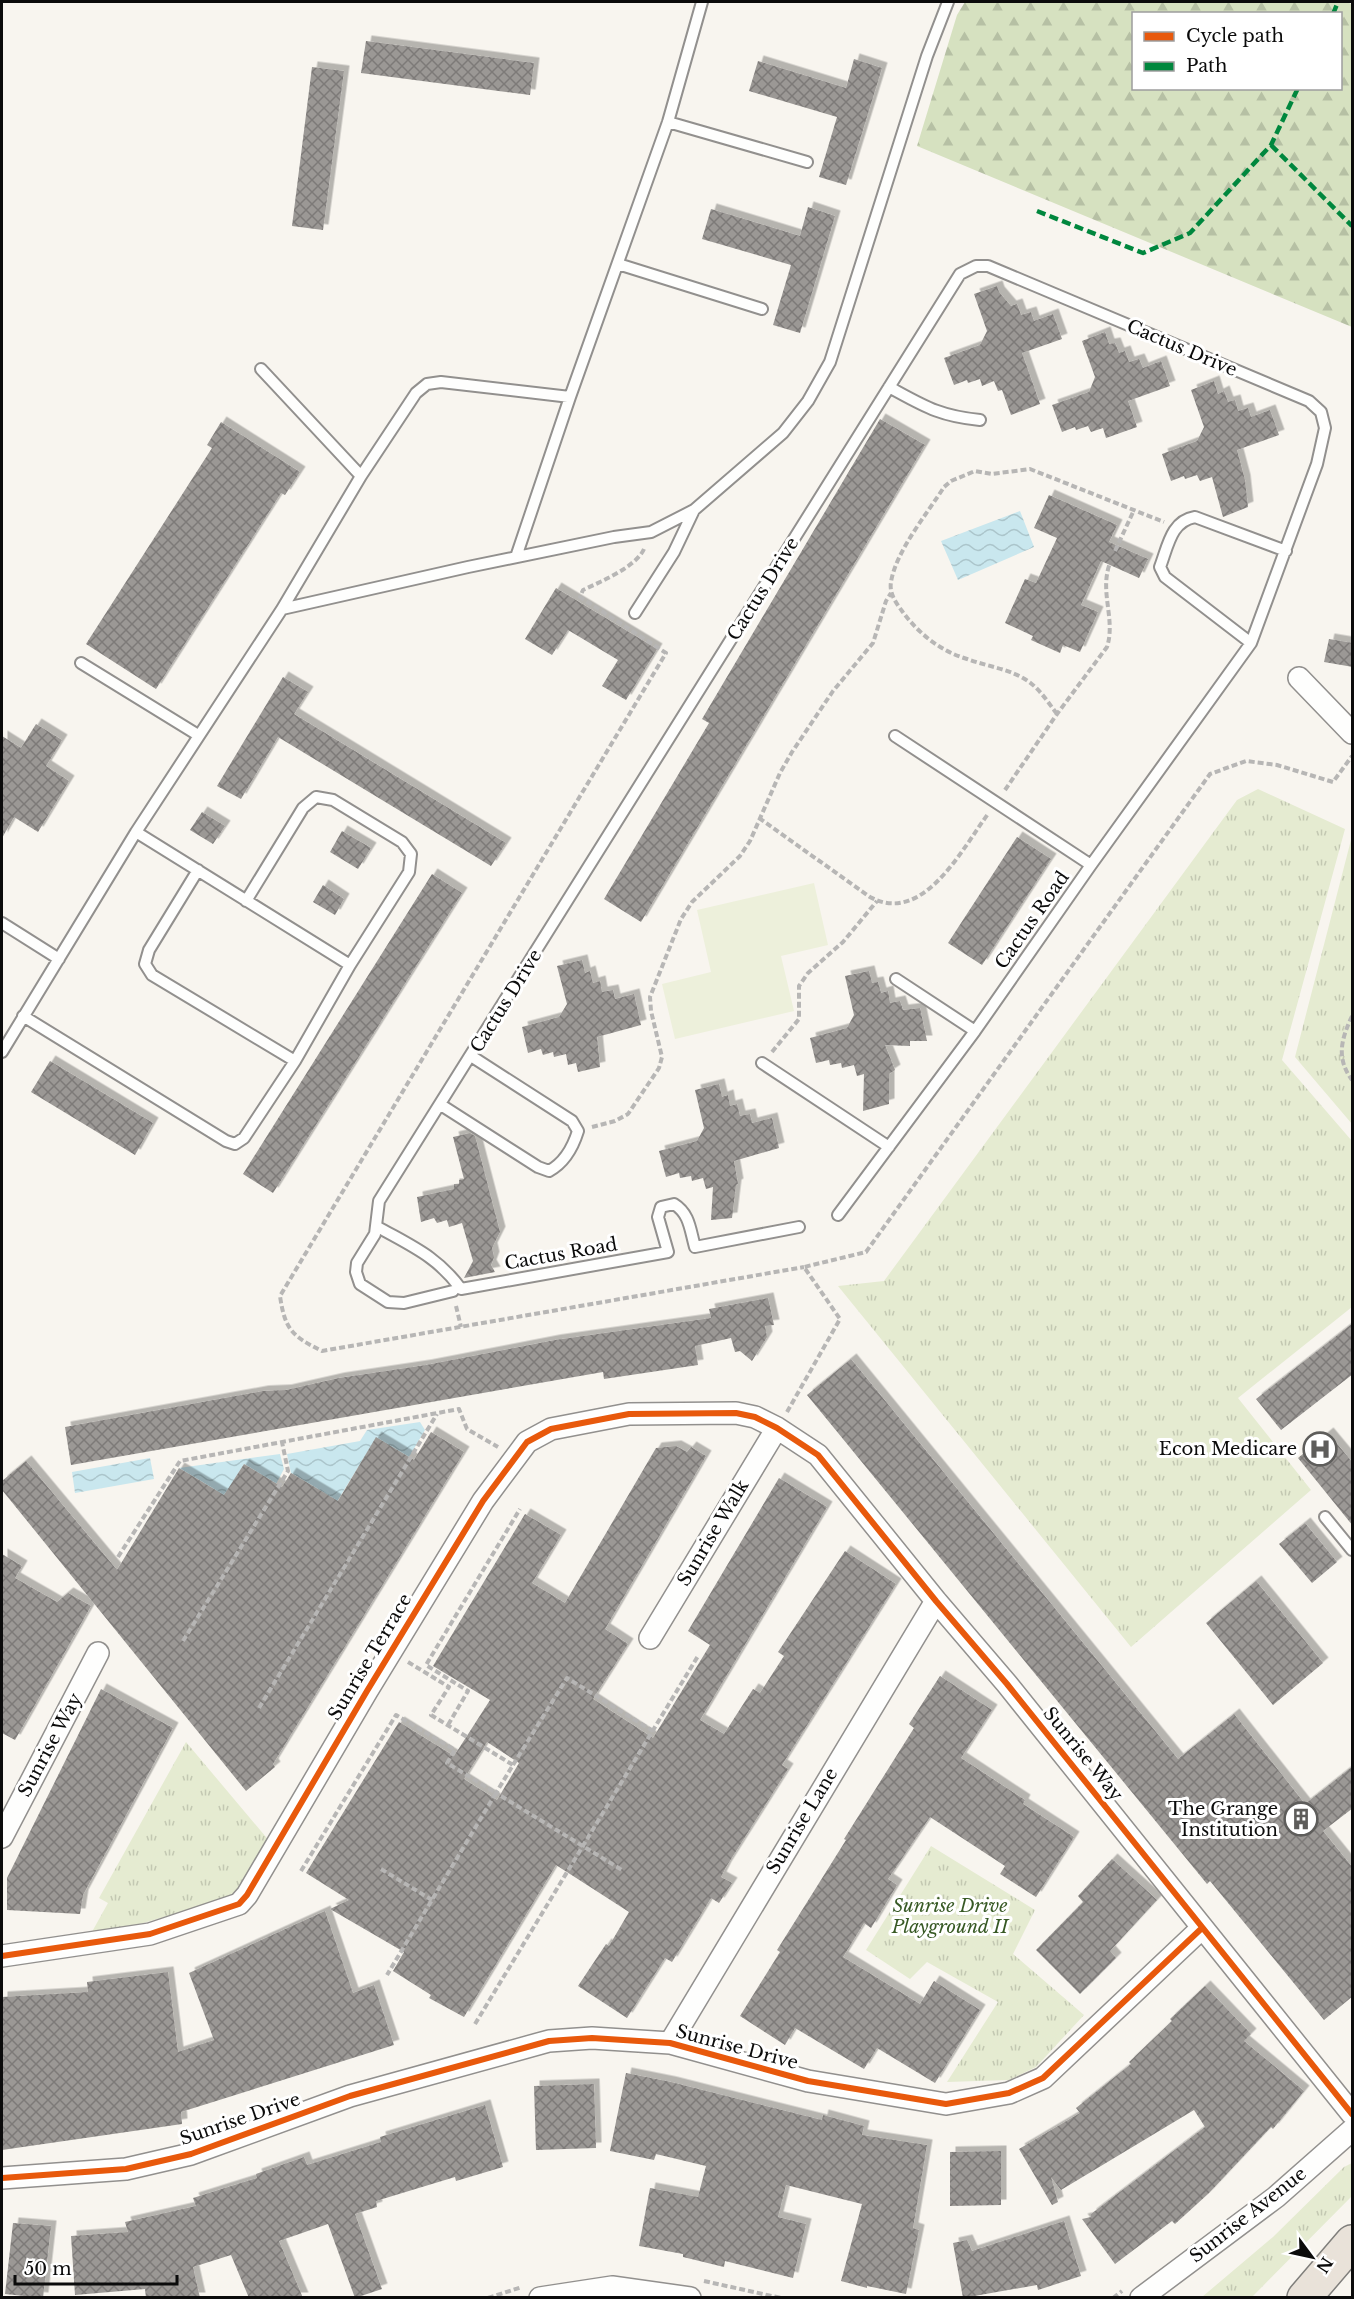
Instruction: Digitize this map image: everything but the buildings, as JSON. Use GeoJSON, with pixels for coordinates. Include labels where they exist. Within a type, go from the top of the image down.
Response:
{"type":"FeatureCollection","features":[{"type":"Feature","properties":{"kind":"main road"},"geometry":{"type":"LineString","coordinates":[[1304,2298],[1353,2242]]}},
{"type":"Feature","properties":{"kind":"street"},"geometry":{"type":"LineString","coordinates":[[1299,678],[1353,733]]}},
{"type":"Feature","properties":{"kind":"street","name":"Sunrise Terrace"},"geometry":{"type":"LineString","coordinates":[[2,1956],[150,1934],[239,1904],[247,1895],[367,1690],[483,1501],[526,1442],[551,1429],[629,1414],[736,1413],[777,1428]]}},
{"type":"Feature","properties":{"kind":"street","name":"Sunrise Way"},"geometry":{"type":"LineString","coordinates":[[777,1428],[818,1455],[936,1601],[1015,1693],[1353,2114]]}},
{"type":"Feature","properties":{"kind":"street","name":"Sunrise Walk"},"geometry":{"type":"LineString","coordinates":[[650,1638],[777,1428]]}},
{"type":"Feature","properties":{"kind":"street","name":"Sunrise Lane"},"geometry":{"type":"LineString","coordinates":[[670,2043],[936,1601]]}},
{"type":"Feature","properties":{"kind":"street","name":"Sunrise Way"},"geometry":{"type":"LineString","coordinates":[[2,1837],[98,1653]]}},
{"type":"Feature","properties":{"kind":"street","name":"Sunrise Drive"},"geometry":{"type":"LineString","coordinates":[[2,2178],[126,2169],[191,2154],[350,2096],[549,2041],[592,2038],[670,2043],[808,2081],[946,2104],[1009,2093],[1043,2078],[1202,1928]]}},
{"type":"Feature","properties":{"kind":"street","name":"Sunrise Avenue"},"geometry":{"type":"LineString","coordinates":[[1141,2298],[1276,2197],[1353,2130]]}},
{"type":"Feature","properties":{"kind":"street"},"geometry":{"type":"LineString","coordinates":[[540,2298],[612,2287],[690,2298]]}},
{"type":"Feature","properties":{"kind":"lane"},"geometry":{"type":"LineString","coordinates":[[516,557],[570,397],[668,122],[702,2]]}},
{"type":"Feature","properties":{"kind":"lane"},"geometry":{"type":"LineString","coordinates":[[282,609],[516,557],[651,532],[694,510],[783,434],[808,401],[830,362],[927,56],[948,2]]}},
{"type":"Feature","properties":{"kind":"lane"},"geometry":{"type":"LineString","coordinates":[[668,122],[807,162]]}},
{"type":"Feature","properties":{"kind":"lane"},"geometry":{"type":"LineString","coordinates":[[618,264],[762,309]]}},
{"type":"Feature","properties":{"kind":"lane","name":"Cactus Drive"},"geometry":{"type":"LineString","coordinates":[[457,1290],[404,1303],[388,1302],[360,1284],[356,1272],[357,1263],[375,1234],[379,1201],[960,274],[976,266],[988,266],[1309,401],[1321,412],[1325,428],[1317,464],[1251,643]]}},
{"type":"Feature","properties":{"kind":"lane"},"geometry":{"type":"LineString","coordinates":[[261,369],[361,476]]}},
{"type":"Feature","properties":{"kind":"lane"},"geometry":{"type":"LineString","coordinates":[[2,1052],[136,832],[282,609],[361,476],[416,393],[427,384],[441,382],[570,397]]}},
{"type":"Feature","properties":{"kind":"lane"},"geometry":{"type":"LineString","coordinates":[[890,387],[936,412],[950,417],[980,420]]}},
{"type":"Feature","properties":{"kind":"lane"},"geometry":{"type":"LineString","coordinates":[[635,613],[674,552],[694,510]]}},
{"type":"Feature","properties":{"kind":"lane"},"geometry":{"type":"LineString","coordinates":[[1251,643],[1164,577],[1160,567],[1175,527],[1183,519],[1195,517],[1286,551]]}},
{"type":"Feature","properties":{"kind":"lane","name":"Cactus Road"},"geometry":{"type":"LineString","coordinates":[[838,1215],[975,1031],[1091,864],[1251,643]]}},
{"type":"Feature","properties":{"kind":"lane"},"geometry":{"type":"LineString","coordinates":[[81,663],[198,735]]}},
{"type":"Feature","properties":{"kind":"lane"},"geometry":{"type":"LineString","coordinates":[[895,736],[1091,864]]}},
{"type":"Feature","properties":{"kind":"lane"},"geometry":{"type":"LineString","coordinates":[[23,1016],[226,1141],[235,1144],[244,1138],[295,1061],[350,965],[409,872],[411,854],[402,842],[333,800],[316,797],[303,808],[246,901]]}},
{"type":"Feature","properties":{"kind":"lane"},"geometry":{"type":"LineString","coordinates":[[136,832],[350,965]]}},
{"type":"Feature","properties":{"kind":"lane"},"geometry":{"type":"LineString","coordinates":[[198,870],[149,950],[145,964],[152,975],[295,1061]]}},
{"type":"Feature","properties":{"kind":"lane"},"geometry":{"type":"LineString","coordinates":[[2,923],[59,959]]}},
{"type":"Feature","properties":{"kind":"lane"},"geometry":{"type":"LineString","coordinates":[[896,979],[975,1031]]}},
{"type":"Feature","properties":{"kind":"lane"},"geometry":{"type":"LineString","coordinates":[[441,1105],[538,1167],[549,1171],[559,1166],[575,1141],[578,1131],[572,1121],[471,1056]]}},
{"type":"Feature","properties":{"kind":"lane"},"geometry":{"type":"LineString","coordinates":[[762,1063],[889,1147]]}},
{"type":"Feature","properties":{"kind":"lane","name":"Cactus Road"},"geometry":{"type":"LineString","coordinates":[[457,1290],[668,1252],[658,1217],[661,1207],[668,1205],[674,1204],[682,1209],[687,1217],[694,1247],[799,1227]]}},
{"type":"Feature","properties":{"kind":"lane"},"geometry":{"type":"LineString","coordinates":[[376,1226],[432,1258],[448,1271],[457,1290]]}},
{"type":"Feature","properties":{"kind":"lane"},"geometry":{"type":"LineString","coordinates":[[1325,1517],[1353,1550]]}},
{"type":"Feature","properties":{"kind":"path"},"geometry":{"type":"LineString","coordinates":[[1057,714],[1035,686],[1024,679],[995,666],[956,656],[938,646],[911,623],[891,593],[890,584],[899,557],[944,487],[951,481],[975,471],[992,474],[1030,469],[1175,527]]}},
{"type":"Feature","properties":{"kind":"path"},"geometry":{"type":"LineString","coordinates":[[1114,551],[1134,510]]}},
{"type":"Feature","properties":{"kind":"path"},"geometry":{"type":"LineString","coordinates":[[651,532],[642,554],[619,572],[583,590],[580,597],[666,653],[280,1296],[283,1317],[296,1338],[322,1350],[804,1267],[866,1252],[1210,774],[1246,761],[1277,765],[1333,782],[1353,756]]}},
{"type":"Feature","properties":{"kind":"path"},"geometry":{"type":"LineString","coordinates":[[578,1131],[615,1122],[628,1114],[659,1068],[662,1057],[650,997],[681,919],[692,902],[740,856],[750,841],[780,773],[792,752],[848,671],[862,660],[873,644],[885,601],[891,593]]}},
{"type":"Feature","properties":{"kind":"path"},"geometry":{"type":"LineString","coordinates":[[762,1063],[799,1019],[800,987],[808,973],[843,942],[877,901]]}},
{"type":"Feature","properties":{"kind":"path"},"geometry":{"type":"LineString","coordinates":[[1353,1016],[1340,1047],[1342,1062],[1353,1080]]}},
{"type":"Feature","properties":{"kind":"path"},"geometry":{"type":"LineString","coordinates":[[777,1428],[840,1318],[804,1267]]}},
{"type":"Feature","properties":{"kind":"path"},"geometry":{"type":"LineString","coordinates":[[118,1557],[180,1461],[459,1409],[467,1429],[504,1450]]}},
{"type":"Feature","properties":{"kind":"path"},"geometry":{"type":"LineString","coordinates":[[259,1708],[437,1414]]}},
{"type":"Feature","properties":{"kind":"path"},"geometry":{"type":"LineString","coordinates":[[183,1641],[288,1470],[282,1442]]}},
{"type":"Feature","properties":{"kind":"path"},"geometry":{"type":"LineString","coordinates":[[448,1725],[468,1691],[426,1665],[520,1509]]}},
{"type":"Feature","properties":{"kind":"path"},"geometry":{"type":"LineString","coordinates":[[398,1656],[449,1687],[431,1715],[513,1765]]}},
{"type":"Feature","properties":{"kind":"path"},"geometry":{"type":"LineString","coordinates":[[476,2024],[698,1656]]}},
{"type":"Feature","properties":{"kind":"path"},"geometry":{"type":"LineString","coordinates":[[387,1975],[567,1678],[653,1731]]}},
{"type":"Feature","properties":{"kind":"path"},"geometry":{"type":"LineString","coordinates":[[302,1871],[396,1715],[455,1750],[447,1763],[622,1870]]}},
{"type":"Feature","properties":{"kind":"path"},"geometry":{"type":"LineString","coordinates":[[381,1869],[432,1899]]}},
{"type":"Feature","properties":{"kind":"green space"},"geometry":{"type":"Polygon","coordinates":[[[965,2],[1348,2],[1352,5],[1352,327],[917,146],[957,15],[965,2]]]}},
{"type":"Feature","properties":{"kind":"green space"},"geometry":{"type":"Polygon","coordinates":[[[1258,789],[1345,829],[1282,1060],[1352,1141],[1352,1307],[1238,1398],[1311,1490],[1131,1647],[838,1286],[884,1281],[1237,800],[1258,789]]]}},
{"type":"Feature","properties":{"kind":"green space"},"geometry":{"type":"Polygon","coordinates":[[[1352,836],[1352,1124],[1295,1057],[1352,836]]]}},
{"type":"Feature","properties":{"kind":"green space"},"geometry":{"type":"Polygon","coordinates":[[[814,883],[828,945],[781,956],[794,1011],[675,1039],[662,984],[711,972],[697,910],[814,883]]]}},
{"type":"Feature","properties":{"kind":"green space"},"geometry":{"type":"Polygon","coordinates":[[[186,1742],[271,1843],[233,1897],[88,1939],[108,1903],[99,1898],[186,1742]]]}},
{"type":"Feature","properties":{"kind":"green space","name":"Sunrise Drive Playground II"},"geometry":{"type":"Polygon","coordinates":[[[931,1846],[1035,1910],[1013,1954],[1084,2015],[1036,2067],[1009,2080],[947,2082],[998,2002],[927,1962],[910,1979],[866,1950],[931,1846]]]}},
{"type":"Feature","properties":{"kind":"green space"},"geometry":{"type":"Polygon","coordinates":[[[1352,2163],[1352,2196],[1252,2297],[1202,2297],[1273,2237],[1344,2167],[1352,2163]]]}},
{"type":"Feature","properties":{"kind":"water"},"geometry":{"type":"Polygon","coordinates":[[[1020,511],[1034,547],[958,580],[941,541],[1020,511]]]}},
{"type":"Feature","properties":{"kind":"water"},"geometry":{"type":"Polygon","coordinates":[[[420,1422],[425,1430],[409,1457],[376,1438],[235,1668],[324,1493],[291,1473],[287,1454],[360,1441],[367,1430],[420,1422]]]}},
{"type":"Feature","properties":{"kind":"water"},"geometry":{"type":"Polygon","coordinates":[[[280,1454],[284,1469],[276,1484],[244,1464],[168,1587],[212,1488],[179,1468],[280,1454]]]}},
{"type":"Feature","properties":{"kind":"water"},"geometry":{"type":"Polygon","coordinates":[[[150,1458],[154,1479],[75,1493],[72,1472],[150,1458]]]}},
{"type":"Feature","properties":{"kind":"marked path"},"geometry":{"type":"LineString","coordinates":[[1334,12],[1338,2]]}},
{"type":"Feature","properties":{"kind":"marked path"},"geometry":{"type":"LineString","coordinates":[[1037,211],[1143,253],[1190,233],[1271,145],[1297,90]]}},
{"type":"Feature","properties":{"kind":"marked path"},"geometry":{"type":"LineString","coordinates":[[1271,145],[1352,226]]}},
{"type":"Feature","properties":{"kind":"cycle path"},"geometry":{"type":"LineString","coordinates":[[2,1956],[150,1934],[239,1904],[247,1895],[367,1691],[483,1501],[527,1442],[551,1429],[629,1414],[736,1413],[755,1417],[777,1428],[818,1455],[936,1601],[1007,1684],[1352,2114]]}},
{"type":"Feature","properties":{"kind":"cycle path"},"geometry":{"type":"LineString","coordinates":[[2,2178],[126,2169],[191,2154],[350,2096],[549,2041],[592,2038],[670,2043],[808,2081],[946,2104],[1009,2093],[1043,2078],[1202,1928]]}},
{"type":"Feature","properties":{"kind":"place","name":"Econ Medicare"},"geometry":{"type":"Point","coordinates":[1320,1449]}},
{"type":"Feature","properties":{"kind":"place","name":"The Grange Institution"},"geometry":{"type":"Point","coordinates":[1301,1819]}}]}
